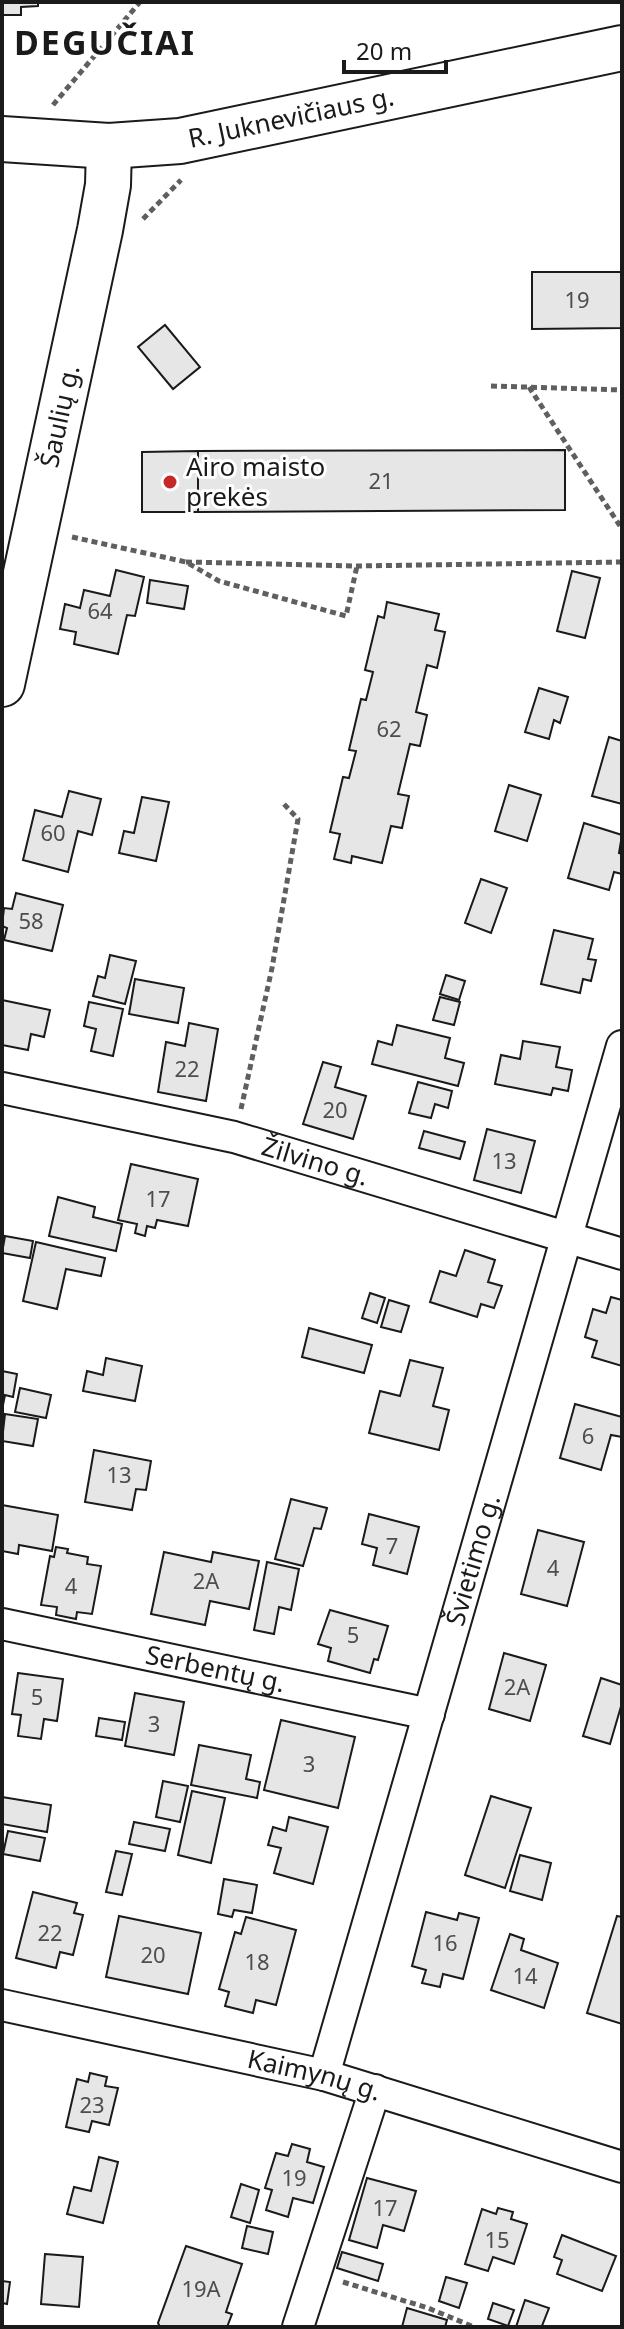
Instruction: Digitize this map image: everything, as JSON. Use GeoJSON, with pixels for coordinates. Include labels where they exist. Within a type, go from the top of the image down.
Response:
{"type":"FeatureCollection","features":[{"type":"Feature","properties":{"kind":"street","name":"R. Juknevičiaus g."},"geometry":{"type":"LineString","coordinates":[[2,139],[109,146],[180,141],[622,48]]}},
{"type":"Feature","properties":{"kind":"street","name":"Šaulių g."},"geometry":{"type":"LineString","coordinates":[[2,684],[100,230],[108,185],[109,146]]}},
{"type":"Feature","properties":{"kind":"street","name":"Švietimo g."},"geometry":{"type":"LineString","coordinates":[[324,2075],[622,1046]]}},
{"type":"Feature","properties":{"kind":"street","name":"Žilvino g."},"geometry":{"type":"LineString","coordinates":[[2,1088],[234,1137],[622,1254]]}},
{"type":"Feature","properties":{"kind":"street","name":"Serbentų g."},"geometry":{"type":"LineString","coordinates":[[2,1624],[429,1714]]}},
{"type":"Feature","properties":{"kind":"street","name":"Kaimynų g."},"geometry":{"type":"LineString","coordinates":[[2,2005],[324,2075],[622,2167]]}},
{"type":"Feature","properties":{"kind":"street"},"geometry":{"type":"LineString","coordinates":[[298,2327],[375,2090]]}},
{"type":"Feature","properties":{"kind":"path"},"geometry":{"type":"LineString","coordinates":[[45,114],[140,2]]}},
{"type":"Feature","properties":{"kind":"path"},"geometry":{"type":"LineString","coordinates":[[491,386],[622,390]]}},
{"type":"Feature","properties":{"kind":"path"},"geometry":{"type":"LineString","coordinates":[[529,387],[622,529]]}},
{"type":"Feature","properties":{"kind":"path"},"geometry":{"type":"LineString","coordinates":[[35,529],[186,562],[357,566],[622,562]]}},
{"type":"Feature","properties":{"kind":"path"},"geometry":{"type":"LineString","coordinates":[[186,562],[219,581],[346,616],[357,566]]}},
{"type":"Feature","properties":{"kind":"path"},"geometry":{"type":"LineString","coordinates":[[234,1137],[272,968],[298,819],[282,802]]}},
{"type":"Feature","properties":{"kind":"path"},"geometry":{"type":"LineString","coordinates":[[315,2274],[428,2308],[474,2327]]}},
{"type":"Feature","properties":{"kind":"building"},"geometry":{"type":"Polygon","coordinates":[[[2,2],[38,2],[38,6],[21,7],[21,15],[2,15],[2,2]]]}},
{"type":"Feature","properties":{"kind":"building"},"geometry":{"type":"Polygon","coordinates":[[[532,272],[622,272],[622,328],[532,329],[532,272]]]}},
{"type":"Feature","properties":{"kind":"building"},"geometry":{"type":"Polygon","coordinates":[[[165,325],[200,367],[173,389],[138,347],[165,325]]]}},
{"type":"Feature","properties":{"kind":"building"},"geometry":{"type":"Polygon","coordinates":[[[565,450],[565,510],[198,512],[198,451],[565,450]]]}},
{"type":"Feature","properties":{"kind":"building","name":"Airo maisto prekės"},"geometry":{"type":"Polygon","coordinates":[[[198,451],[198,512],[142,512],[142,452],[198,451]]]}},
{"type":"Feature","properties":{"kind":"building"},"geometry":{"type":"Polygon","coordinates":[[[116,570],[144,577],[135,616],[127,615],[118,654],[74,644],[76,632],[60,629],[65,604],[80,608],[84,590],[110,596],[116,570]]]}},
{"type":"Feature","properties":{"kind":"building"},"geometry":{"type":"Polygon","coordinates":[[[572,571],[600,578],[585,638],[557,631],[572,571]]]}},
{"type":"Feature","properties":{"kind":"building"},"geometry":{"type":"Polygon","coordinates":[[[150,580],[188,586],[184,609],[147,603],[150,580]]]}},
{"type":"Feature","properties":{"kind":"building"},"geometry":{"type":"Polygon","coordinates":[[[387,602],[439,614],[435,630],[445,632],[437,668],[427,665],[416,712],[427,715],[420,746],[410,744],[398,794],[409,796],[402,828],[391,826],[382,863],[352,856],[351,863],[334,859],[340,834],[330,832],[343,777],[349,778],[356,751],[349,750],[361,699],[366,700],[373,672],[365,670],[378,616],[384,618],[387,602]]]}},
{"type":"Feature","properties":{"kind":"building"},"geometry":{"type":"Polygon","coordinates":[[[539,688],[568,697],[560,723],[554,720],[549,739],[525,732],[539,688]]]}},
{"type":"Feature","properties":{"kind":"building"},"geometry":{"type":"Polygon","coordinates":[[[609,737],[622,741],[622,804],[592,796],[609,737]]]}},
{"type":"Feature","properties":{"kind":"building"},"geometry":{"type":"Polygon","coordinates":[[[509,785],[541,795],[527,841],[495,831],[509,785]]]}},
{"type":"Feature","properties":{"kind":"building"},"geometry":{"type":"Polygon","coordinates":[[[69,791],[101,799],[92,835],[78,831],[68,872],[23,860],[35,810],[62,817],[69,791]]]}},
{"type":"Feature","properties":{"kind":"building"},"geometry":{"type":"Polygon","coordinates":[[[142,797],[169,802],[156,861],[119,853],[124,831],[134,833],[142,797]]]}},
{"type":"Feature","properties":{"kind":"building"},"geometry":{"type":"Polygon","coordinates":[[[584,823],[622,835],[619,853],[622,854],[622,874],[614,872],[609,890],[568,878],[584,823]]]}},
{"type":"Feature","properties":{"kind":"building"},"geometry":{"type":"Polygon","coordinates":[[[481,879],[507,888],[491,933],[465,923],[481,879]]]}},
{"type":"Feature","properties":{"kind":"building"},"geometry":{"type":"Polygon","coordinates":[[[16,893],[63,905],[52,951],[4,940],[7,928],[2,926],[4,908],[12,909],[16,893]]]}},
{"type":"Feature","properties":{"kind":"building"},"geometry":{"type":"Polygon","coordinates":[[[554,930],[593,939],[588,959],[596,960],[591,981],[583,979],[580,993],[541,984],[554,930]]]}},
{"type":"Feature","properties":{"kind":"building"},"geometry":{"type":"Polygon","coordinates":[[[110,955],[136,961],[125,1004],[93,996],[98,976],[105,978],[110,955]]]}},
{"type":"Feature","properties":{"kind":"building"},"geometry":{"type":"Polygon","coordinates":[[[446,975],[465,981],[459,1000],[440,994],[446,975]]]}},
{"type":"Feature","properties":{"kind":"building"},"geometry":{"type":"Polygon","coordinates":[[[135,979],[184,988],[178,1023],[129,1014],[135,979]]]}},
{"type":"Feature","properties":{"kind":"building"},"geometry":{"type":"Polygon","coordinates":[[[440,997],[460,1002],[454,1025],[433,1020],[440,997]]]}},
{"type":"Feature","properties":{"kind":"building"},"geometry":{"type":"Polygon","coordinates":[[[2,1000],[50,1010],[44,1037],[31,1034],[28,1050],[2,1045],[2,1000]]]}},
{"type":"Feature","properties":{"kind":"building"},"geometry":{"type":"Polygon","coordinates":[[[89,1002],[123,1009],[113,1056],[91,1051],[96,1029],[84,1026],[89,1002]]]}},
{"type":"Feature","properties":{"kind":"building"},"geometry":{"type":"Polygon","coordinates":[[[189,1023],[218,1029],[206,1101],[158,1092],[166,1042],[185,1046],[189,1023]]]}},
{"type":"Feature","properties":{"kind":"building"},"geometry":{"type":"Polygon","coordinates":[[[397,1025],[450,1038],[445,1058],[464,1063],[458,1086],[372,1064],[378,1041],[392,1045],[397,1025]]]}},
{"type":"Feature","properties":{"kind":"building"},"geometry":{"type":"Polygon","coordinates":[[[523,1041],[560,1047],[556,1067],[572,1070],[568,1091],[553,1088],[551,1095],[495,1084],[501,1055],[520,1059],[523,1041]]]}},
{"type":"Feature","properties":{"kind":"building"},"geometry":{"type":"Polygon","coordinates":[[[323,1062],[341,1067],[335,1087],[366,1096],[353,1139],[303,1124],[323,1062]]]}},
{"type":"Feature","properties":{"kind":"building"},"geometry":{"type":"Polygon","coordinates":[[[418,1082],[452,1091],[448,1108],[435,1104],[431,1118],[409,1113],[418,1082]]]}},
{"type":"Feature","properties":{"kind":"building"},"geometry":{"type":"Polygon","coordinates":[[[487,1129],[535,1141],[521,1193],[474,1180],[487,1129]]]}},
{"type":"Feature","properties":{"kind":"building"},"geometry":{"type":"Polygon","coordinates":[[[424,1131],[465,1142],[460,1159],[419,1148],[424,1131]]]}},
{"type":"Feature","properties":{"kind":"building"},"geometry":{"type":"Polygon","coordinates":[[[131,1164],[198,1179],[188,1226],[157,1220],[155,1228],[147,1226],[145,1236],[135,1233],[137,1224],[118,1220],[131,1164]]]}},
{"type":"Feature","properties":{"kind":"building"},"geometry":{"type":"Polygon","coordinates":[[[58,1197],[95,1207],[93,1217],[122,1224],[116,1251],[49,1236],[58,1197]]]}},
{"type":"Feature","properties":{"kind":"building"},"geometry":{"type":"Polygon","coordinates":[[[5,1236],[33,1241],[30,1258],[2,1253],[5,1236]]]}},
{"type":"Feature","properties":{"kind":"building"},"geometry":{"type":"Polygon","coordinates":[[[36,1242],[105,1258],[101,1276],[66,1269],[57,1309],[23,1301],[36,1242]]]}},
{"type":"Feature","properties":{"kind":"building"},"geometry":{"type":"Polygon","coordinates":[[[465,1250],[495,1260],[488,1282],[502,1286],[494,1308],[481,1304],[477,1317],[430,1302],[440,1271],[456,1276],[465,1250]]]}},
{"type":"Feature","properties":{"kind":"building"},"geometry":{"type":"Polygon","coordinates":[[[370,1293],[385,1298],[377,1323],[362,1318],[370,1293]]]}},
{"type":"Feature","properties":{"kind":"building"},"geometry":{"type":"Polygon","coordinates":[[[611,1297],[622,1300],[622,1366],[592,1357],[597,1341],[585,1337],[593,1309],[606,1313],[611,1297]]]}},
{"type":"Feature","properties":{"kind":"building"},"geometry":{"type":"Polygon","coordinates":[[[389,1300],[409,1306],[401,1332],[381,1327],[389,1300]]]}},
{"type":"Feature","properties":{"kind":"building"},"geometry":{"type":"Polygon","coordinates":[[[309,1328],[372,1345],[364,1373],[302,1357],[309,1328]]]}},
{"type":"Feature","properties":{"kind":"building"},"geometry":{"type":"Polygon","coordinates":[[[106,1358],[142,1366],[135,1401],[83,1391],[87,1371],[103,1375],[106,1358]]]}},
{"type":"Feature","properties":{"kind":"building"},"geometry":{"type":"Polygon","coordinates":[[[410,1360],[443,1368],[433,1406],[449,1410],[439,1450],[369,1433],[380,1391],[400,1396],[410,1360]]]}},
{"type":"Feature","properties":{"kind":"building"},"geometry":{"type":"Polygon","coordinates":[[[2,1371],[17,1374],[13,1397],[5,1395],[2,1410],[2,1371]]]}},
{"type":"Feature","properties":{"kind":"building"},"geometry":{"type":"Polygon","coordinates":[[[20,1388],[51,1395],[46,1418],[15,1412],[20,1388]]]}},
{"type":"Feature","properties":{"kind":"building"},"geometry":{"type":"Polygon","coordinates":[[[575,1404],[622,1417],[622,1437],[611,1435],[601,1470],[560,1458],[575,1404]]]}},
{"type":"Feature","properties":{"kind":"building"},"geometry":{"type":"Polygon","coordinates":[[[5,1414],[38,1419],[33,1446],[2,1441],[5,1414]]]}},
{"type":"Feature","properties":{"kind":"building"},"geometry":{"type":"Polygon","coordinates":[[[94,1450],[151,1461],[146,1490],[136,1489],[132,1510],[85,1502],[94,1450]]]}},
{"type":"Feature","properties":{"kind":"building"},"geometry":{"type":"Polygon","coordinates":[[[291,1499],[327,1508],[321,1529],[314,1528],[303,1566],[275,1559],[291,1499]]]}},
{"type":"Feature","properties":{"kind":"building"},"geometry":{"type":"Polygon","coordinates":[[[2,1505],[58,1515],[52,1551],[19,1545],[18,1554],[2,1551],[2,1505]]]}},
{"type":"Feature","properties":{"kind":"building"},"geometry":{"type":"Polygon","coordinates":[[[369,1514],[419,1527],[407,1574],[373,1565],[377,1548],[362,1544],[369,1514]]]}},
{"type":"Feature","properties":{"kind":"building"},"geometry":{"type":"Polygon","coordinates":[[[538,1530],[584,1542],[567,1606],[521,1594],[538,1530]]]}},
{"type":"Feature","properties":{"kind":"building"},"geometry":{"type":"Polygon","coordinates":[[[56,1547],[68,1549],[67,1553],[88,1557],[87,1564],[101,1566],[92,1614],[77,1612],[76,1619],[56,1615],[57,1607],[41,1605],[50,1556],[54,1557],[56,1547]]]}},
{"type":"Feature","properties":{"kind":"building"},"geometry":{"type":"Polygon","coordinates":[[[164,1552],[211,1562],[213,1552],[259,1561],[249,1609],[210,1601],[205,1625],[151,1614],[164,1552]]]}},
{"type":"Feature","properties":{"kind":"building"},"geometry":{"type":"Polygon","coordinates":[[[267,1562],[299,1569],[291,1610],[279,1607],[274,1634],[254,1630],[267,1562]]]}},
{"type":"Feature","properties":{"kind":"building"},"geometry":{"type":"Polygon","coordinates":[[[330,1610],[388,1626],[378,1660],[374,1659],[370,1673],[328,1661],[331,1648],[318,1644],[330,1610]]]}},
{"type":"Feature","properties":{"kind":"building"},"geometry":{"type":"Polygon","coordinates":[[[504,1653],[546,1665],[530,1721],[489,1709],[504,1653]]]}},
{"type":"Feature","properties":{"kind":"building"},"geometry":{"type":"Polygon","coordinates":[[[18,1673],[63,1679],[57,1721],[44,1719],[41,1739],[18,1736],[21,1715],[12,1714],[18,1673]]]}},
{"type":"Feature","properties":{"kind":"building"},"geometry":{"type":"Polygon","coordinates":[[[601,1678],[622,1685],[622,1703],[610,1744],[583,1736],[601,1678]]]}},
{"type":"Feature","properties":{"kind":"building"},"geometry":{"type":"Polygon","coordinates":[[[135,1693],[184,1702],[174,1755],[125,1746],[135,1693]]]}},
{"type":"Feature","properties":{"kind":"building"},"geometry":{"type":"Polygon","coordinates":[[[99,1718],[125,1722],[122,1740],[96,1736],[99,1718]]]}},
{"type":"Feature","properties":{"kind":"building"},"geometry":{"type":"Polygon","coordinates":[[[281,1720],[355,1737],[338,1808],[264,1790],[281,1720]]]}},
{"type":"Feature","properties":{"kind":"building"},"geometry":{"type":"Polygon","coordinates":[[[199,1745],[251,1755],[246,1779],[260,1782],[257,1798],[191,1785],[199,1745]]]}},
{"type":"Feature","properties":{"kind":"building"},"geometry":{"type":"Polygon","coordinates":[[[163,1781],[188,1786],[180,1822],[156,1817],[163,1781]]]}},
{"type":"Feature","properties":{"kind":"building"},"geometry":{"type":"Polygon","coordinates":[[[192,1791],[225,1798],[211,1863],[178,1855],[192,1791]]]}},
{"type":"Feature","properties":{"kind":"building"},"geometry":{"type":"Polygon","coordinates":[[[491,1796],[531,1808],[505,1888],[465,1875],[491,1796]]]}},
{"type":"Feature","properties":{"kind":"building"},"geometry":{"type":"Polygon","coordinates":[[[2,1797],[51,1805],[47,1832],[2,1824],[2,1797]]]}},
{"type":"Feature","properties":{"kind":"building"},"geometry":{"type":"Polygon","coordinates":[[[289,1817],[328,1827],[313,1884],[274,1873],[281,1848],[268,1845],[273,1827],[286,1831],[289,1817]]]}},
{"type":"Feature","properties":{"kind":"building"},"geometry":{"type":"Polygon","coordinates":[[[134,1822],[170,1829],[165,1851],[129,1844],[134,1822]]]}},
{"type":"Feature","properties":{"kind":"building"},"geometry":{"type":"Polygon","coordinates":[[[8,1831],[45,1838],[40,1861],[3,1854],[8,1831]]]}},
{"type":"Feature","properties":{"kind":"building"},"geometry":{"type":"Polygon","coordinates":[[[116,1851],[132,1854],[122,1895],[106,1892],[116,1851]]]}},
{"type":"Feature","properties":{"kind":"building"},"geometry":{"type":"Polygon","coordinates":[[[520,1855],[551,1863],[542,1900],[510,1891],[520,1855]]]}},
{"type":"Feature","properties":{"kind":"building"},"geometry":{"type":"Polygon","coordinates":[[[224,1879],[257,1885],[252,1913],[234,1910],[232,1917],[218,1914],[224,1879]]]}},
{"type":"Feature","properties":{"kind":"building"},"geometry":{"type":"Polygon","coordinates":[[[33,1892],[77,1903],[74,1913],[83,1915],[73,1955],[60,1952],[56,1968],[16,1958],[33,1892]]]}},
{"type":"Feature","properties":{"kind":"building"},"geometry":{"type":"Polygon","coordinates":[[[426,1912],[457,1920],[459,1913],[479,1918],[463,1979],[443,1974],[440,1987],[422,1983],[426,1970],[412,1966],[426,1912]]]}},
{"type":"Feature","properties":{"kind":"building"},"geometry":{"type":"Polygon","coordinates":[[[119,1916],[201,1933],[188,1994],[106,1977],[119,1916]]]}},
{"type":"Feature","properties":{"kind":"building"},"geometry":{"type":"Polygon","coordinates":[[[617,1916],[622,1917],[622,2024],[587,2013],[617,1916]]]}},
{"type":"Feature","properties":{"kind":"building"},"geometry":{"type":"Polygon","coordinates":[[[246,1917],[296,1930],[276,2005],[256,2000],[253,2013],[225,2006],[229,1992],[219,1989],[235,1932],[241,1934],[246,1917]]]}},
{"type":"Feature","properties":{"kind":"building"},"geometry":{"type":"Polygon","coordinates":[[[510,1934],[524,1939],[521,1950],[558,1963],[544,2008],[491,1990],[510,1934]]]}},
{"type":"Feature","properties":{"kind":"building"},"geometry":{"type":"Polygon","coordinates":[[[90,2073],[107,2077],[105,2086],[118,2088],[109,2125],[92,2121],[89,2132],[66,2127],[77,2079],[88,2082],[90,2073]]]}},
{"type":"Feature","properties":{"kind":"building"},"geometry":{"type":"Polygon","coordinates":[[[292,2144],[310,2149],[307,2162],[324,2167],[313,2203],[293,2198],[288,2217],[266,2210],[272,2190],[265,2188],[276,2153],[288,2156],[292,2144]]]}},
{"type":"Feature","properties":{"kind":"building"},"geometry":{"type":"Polygon","coordinates":[[[99,2157],[118,2162],[103,2223],[67,2214],[74,2187],[91,2191],[99,2157]]]}},
{"type":"Feature","properties":{"kind":"building"},"geometry":{"type":"Polygon","coordinates":[[[367,2178],[416,2191],[404,2231],[383,2225],[377,2248],[349,2240],[367,2178]]]}},
{"type":"Feature","properties":{"kind":"building"},"geometry":{"type":"Polygon","coordinates":[[[241,2184],[259,2190],[250,2223],[231,2217],[241,2184]]]}},
{"type":"Feature","properties":{"kind":"building"},"geometry":{"type":"Polygon","coordinates":[[[498,2208],[513,2212],[511,2219],[527,2224],[514,2264],[493,2257],[488,2271],[465,2264],[482,2209],[496,2214],[498,2208]]]}},
{"type":"Feature","properties":{"kind":"building"},"geometry":{"type":"Polygon","coordinates":[[[247,2226],[273,2232],[268,2254],[242,2248],[247,2226]]]}},
{"type":"Feature","properties":{"kind":"building"},"geometry":{"type":"Polygon","coordinates":[[[562,2235],[616,2256],[602,2291],[557,2274],[562,2260],[554,2257],[562,2235]]]}},
{"type":"Feature","properties":{"kind":"building"},"geometry":{"type":"Polygon","coordinates":[[[186,2246],[242,2264],[226,2312],[232,2314],[227,2327],[160,2327],[158,2323],[186,2246]]]}},
{"type":"Feature","properties":{"kind":"building"},"geometry":{"type":"Polygon","coordinates":[[[342,2252],[383,2264],[378,2281],[337,2268],[342,2252]]]}},
{"type":"Feature","properties":{"kind":"building"},"geometry":{"type":"Polygon","coordinates":[[[45,2254],[83,2257],[79,2307],[41,2304],[45,2254]]]}},
{"type":"Feature","properties":{"kind":"building"},"geometry":{"type":"Polygon","coordinates":[[[446,2277],[467,2283],[459,2308],[439,2301],[446,2277]]]}},
{"type":"Feature","properties":{"kind":"building"},"geometry":{"type":"Polygon","coordinates":[[[2,2281],[10,2282],[7,2304],[2,2303],[2,2281]]]}},
{"type":"Feature","properties":{"kind":"building"},"geometry":{"type":"Polygon","coordinates":[[[525,2300],[549,2308],[542,2326],[545,2327],[516,2327],[525,2300]]]}},
{"type":"Feature","properties":{"kind":"building"},"geometry":{"type":"Polygon","coordinates":[[[493,2303],[514,2310],[508,2326],[488,2319],[493,2303]]]}},
{"type":"Feature","properties":{"kind":"building"},"geometry":{"type":"Polygon","coordinates":[[[407,2308],[447,2320],[445,2327],[402,2327],[407,2308]]]}},
{"type":"Feature","properties":{"kind":"place","name":"Airo maisto prekės"},"geometry":{"type":"Point","coordinates":[170,482]}},
{"type":"Feature","properties":{"kind":"district","name":"DEGUČIAI"},"geometry":{"type":"Point","coordinates":[105,43]}}]}
